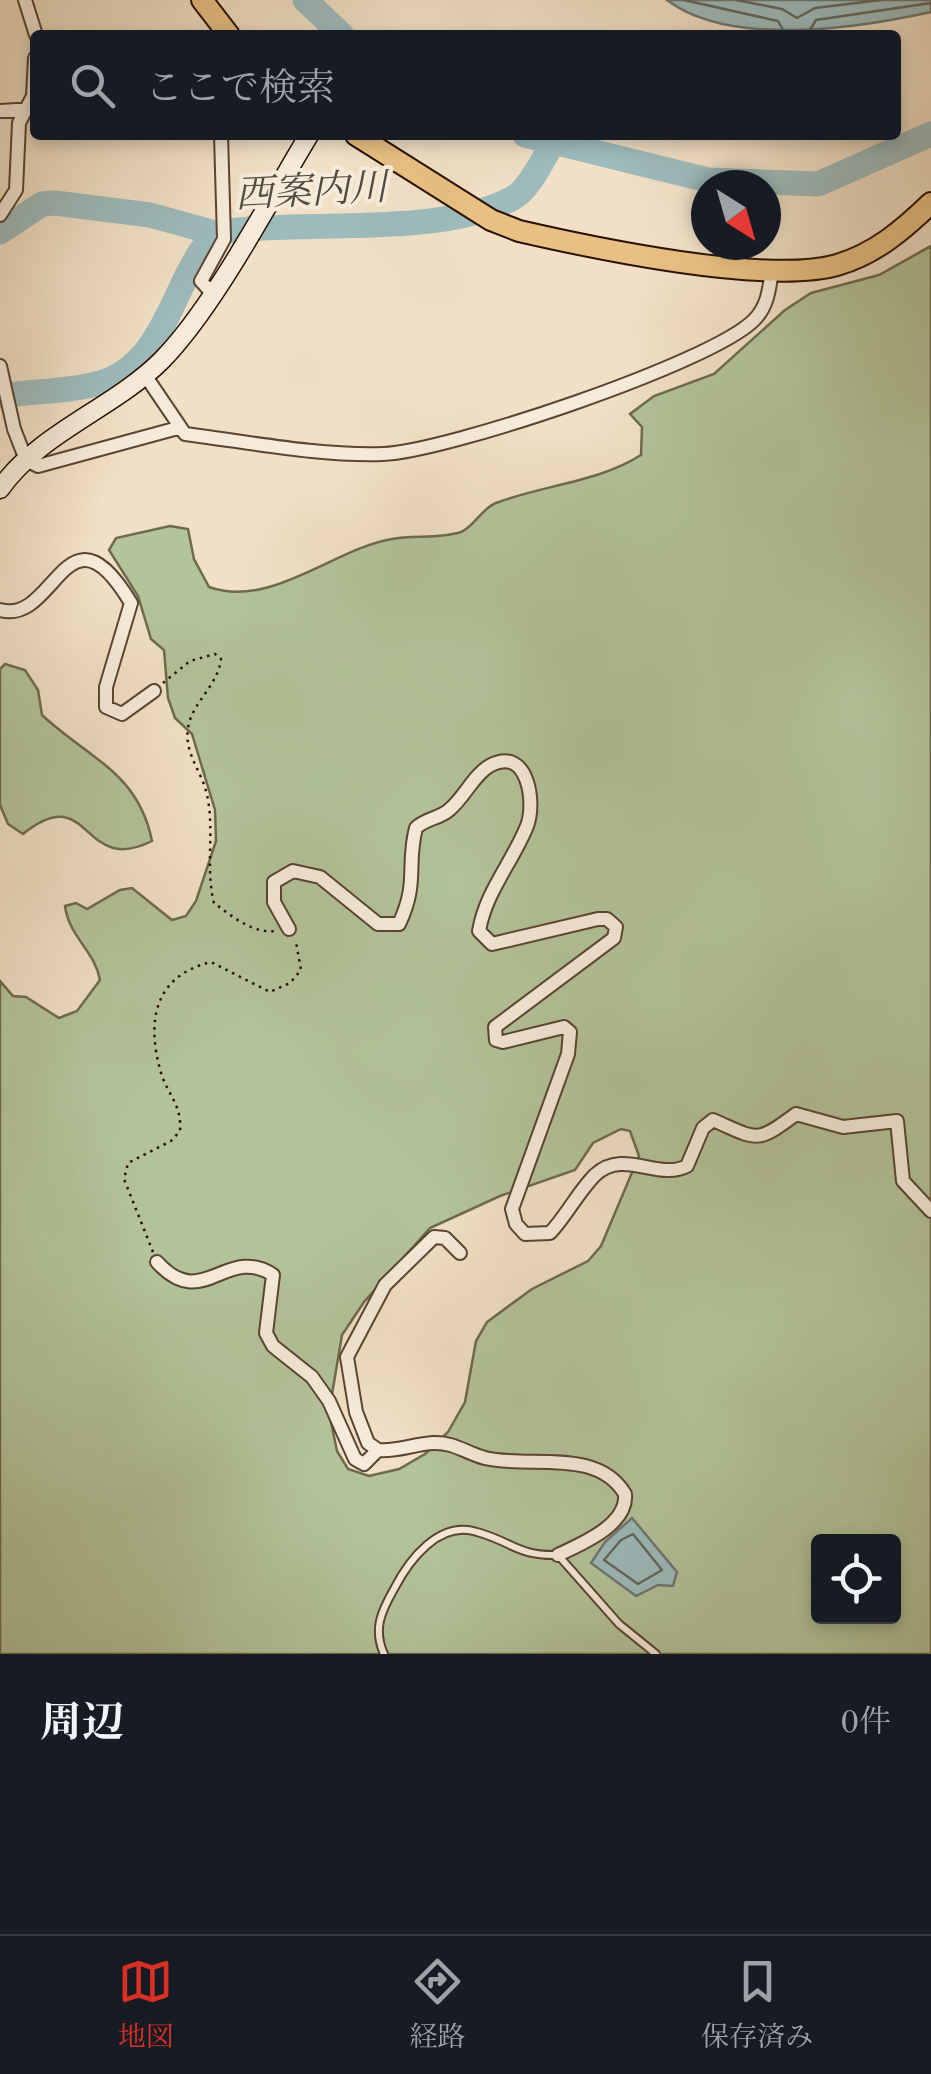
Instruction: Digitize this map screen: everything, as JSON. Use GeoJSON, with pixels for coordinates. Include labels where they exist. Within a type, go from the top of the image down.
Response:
{"type":"FeatureCollection","features":[{"type":"Feature","properties":{"kind":"highway"},"geometry":{"type":"LineString","coordinates":[[202,0],[226,30]]}},
{"type":"Feature","properties":{"kind":"highway"},"geometry":{"type":"LineString","coordinates":[[364,140],[491,220],[558,240],[772,271],[837,265],[874,250],[931,203]]}},
{"type":"Feature","properties":{"kind":"main road"},"geometry":{"type":"LineString","coordinates":[[0,490],[26,460],[145,375],[181,336],[306,140]]}},
{"type":"Feature","properties":{"kind":"street"},"geometry":{"type":"LineString","coordinates":[[25,0],[34,30]]}},
{"type":"Feature","properties":{"kind":"street"},"geometry":{"type":"LineString","coordinates":[[0,110],[30,110]]}},
{"type":"Feature","properties":{"kind":"street"},"geometry":{"type":"LineString","coordinates":[[0,216],[16,190],[18,124],[30,110]]}},
{"type":"Feature","properties":{"kind":"street"},"geometry":{"type":"LineString","coordinates":[[212,292],[201,282],[224,238],[221,140]]}},
{"type":"Feature","properties":{"kind":"street"},"geometry":{"type":"LineString","coordinates":[[0,366],[26,460],[38,466],[178,428],[202,436],[356,453],[418,449],[539,414],[722,344],[754,320],[767,303],[772,271]]}},
{"type":"Feature","properties":{"kind":"street"},"geometry":{"type":"LineString","coordinates":[[145,375],[178,428]]}},
{"type":"Feature","properties":{"kind":"street"},"geometry":{"type":"LineString","coordinates":[[0,610],[19,613],[31,607],[68,563],[80,559],[93,562],[122,588],[131,603],[106,687],[106,707],[122,714],[154,691]]}},
{"type":"Feature","properties":{"kind":"street"},"geometry":{"type":"LineString","coordinates":[[289,928],[274,902],[274,882],[293,870],[320,877],[378,924],[399,924],[414,884],[411,846],[416,828],[445,814],[489,766],[502,762],[521,769],[528,777],[531,798],[528,824],[484,906],[479,931],[492,944],[598,919],[607,918],[616,927],[614,938],[495,1026],[496,1040],[503,1042],[564,1027],[570,1032],[568,1054],[512,1210],[516,1224],[525,1234],[550,1233],[596,1174],[610,1167],[630,1162],[676,1172],[687,1166],[702,1128],[713,1120],[753,1139],[764,1138],[796,1114],[843,1127],[897,1121],[904,1181],[931,1210]]}},
{"type":"Feature","properties":{"kind":"street"},"geometry":{"type":"LineString","coordinates":[[460,1254],[445,1238],[434,1237],[412,1254],[386,1285],[353,1338],[347,1372],[368,1443],[378,1450],[456,1444],[482,1457],[531,1465],[566,1461],[601,1472],[624,1494],[622,1510],[596,1535],[558,1555]]}},
{"type":"Feature","properties":{"kind":"street"},"geometry":{"type":"LineString","coordinates":[[157,1262],[172,1280],[191,1284],[237,1266],[258,1265],[273,1274],[266,1333],[273,1346],[312,1378],[347,1433],[355,1459],[364,1464],[378,1450]]}},
{"type":"Feature","properties":{"kind":"lane"},"geometry":{"type":"LineString","coordinates":[[384,1654],[376,1636],[378,1622],[411,1558],[430,1541],[474,1530],[528,1556],[558,1555],[618,1624],[656,1654]]}},
{"type":"Feature","properties":{"kind":"path"},"geometry":{"type":"LineString","coordinates":[[154,691],[200,656],[215,654],[220,659],[219,674],[189,723],[187,743],[208,796],[214,903],[262,933],[289,928],[300,950],[301,970],[290,983],[270,992],[211,962],[188,968],[172,978],[160,996],[155,1028],[160,1059],[181,1116],[180,1131],[171,1141],[128,1163],[124,1178],[157,1262]]}},
{"type":"Feature","properties":{"kind":"green space"},"geometry":{"type":"Polygon","coordinates":[[[931,246],[931,1654],[0,1654],[0,981],[13,996],[26,997],[59,1018],[77,1011],[100,980],[71,927],[65,906],[76,903],[87,909],[120,890],[132,888],[172,920],[186,916],[196,901],[216,841],[215,810],[192,734],[175,718],[168,698],[164,650],[151,639],[138,596],[109,550],[116,538],[170,526],[188,529],[194,559],[209,587],[232,592],[279,584],[392,539],[461,532],[496,503],[589,477],[641,455],[642,427],[630,414],[654,396],[714,374],[785,310],[811,293],[879,275],[931,246]],[[621,1129],[593,1143],[575,1170],[500,1196],[430,1228],[364,1302],[342,1335],[329,1412],[337,1451],[348,1469],[369,1476],[399,1469],[425,1454],[448,1432],[465,1402],[476,1341],[487,1322],[532,1289],[588,1261],[601,1246],[639,1156],[630,1131],[621,1129]]]}},
{"type":"Feature","properties":{"kind":"green space"},"geometry":{"type":"Polygon","coordinates":[[[5,664],[25,670],[38,690],[42,715],[123,782],[136,798],[152,841],[129,849],[111,847],[62,817],[45,820],[23,834],[8,824],[0,805],[0,669],[5,664]]]}},
{"type":"Feature","properties":{"kind":"water"},"geometry":{"type":"Polygon","coordinates":[[[667,0],[931,0],[931,12],[832,28],[759,29],[693,15],[667,0]]]}},
{"type":"Feature","properties":{"kind":"water"},"geometry":{"type":"Polygon","coordinates":[[[632,1518],[677,1572],[673,1586],[658,1585],[636,1596],[591,1563],[605,1542],[632,1518]]]}},
{"type":"Feature","properties":{"kind":"waterway"},"geometry":{"type":"LineString","coordinates":[[305,0],[337,30]]}},
{"type":"Feature","properties":{"kind":"waterway"},"geometry":{"type":"LineString","coordinates":[[545,140],[708,180],[818,184],[931,134]]}},
{"type":"Feature","properties":{"kind":"waterway","name":"西案内川"},"geometry":{"type":"LineString","coordinates":[[0,396],[88,386],[123,373],[155,339],[188,273],[215,233],[408,223],[482,211],[519,194],[553,143]]}},
{"type":"Feature","properties":{"kind":"waterway"},"geometry":{"type":"LineString","coordinates":[[0,232],[42,204],[55,203],[150,215],[215,233]]}}]}
